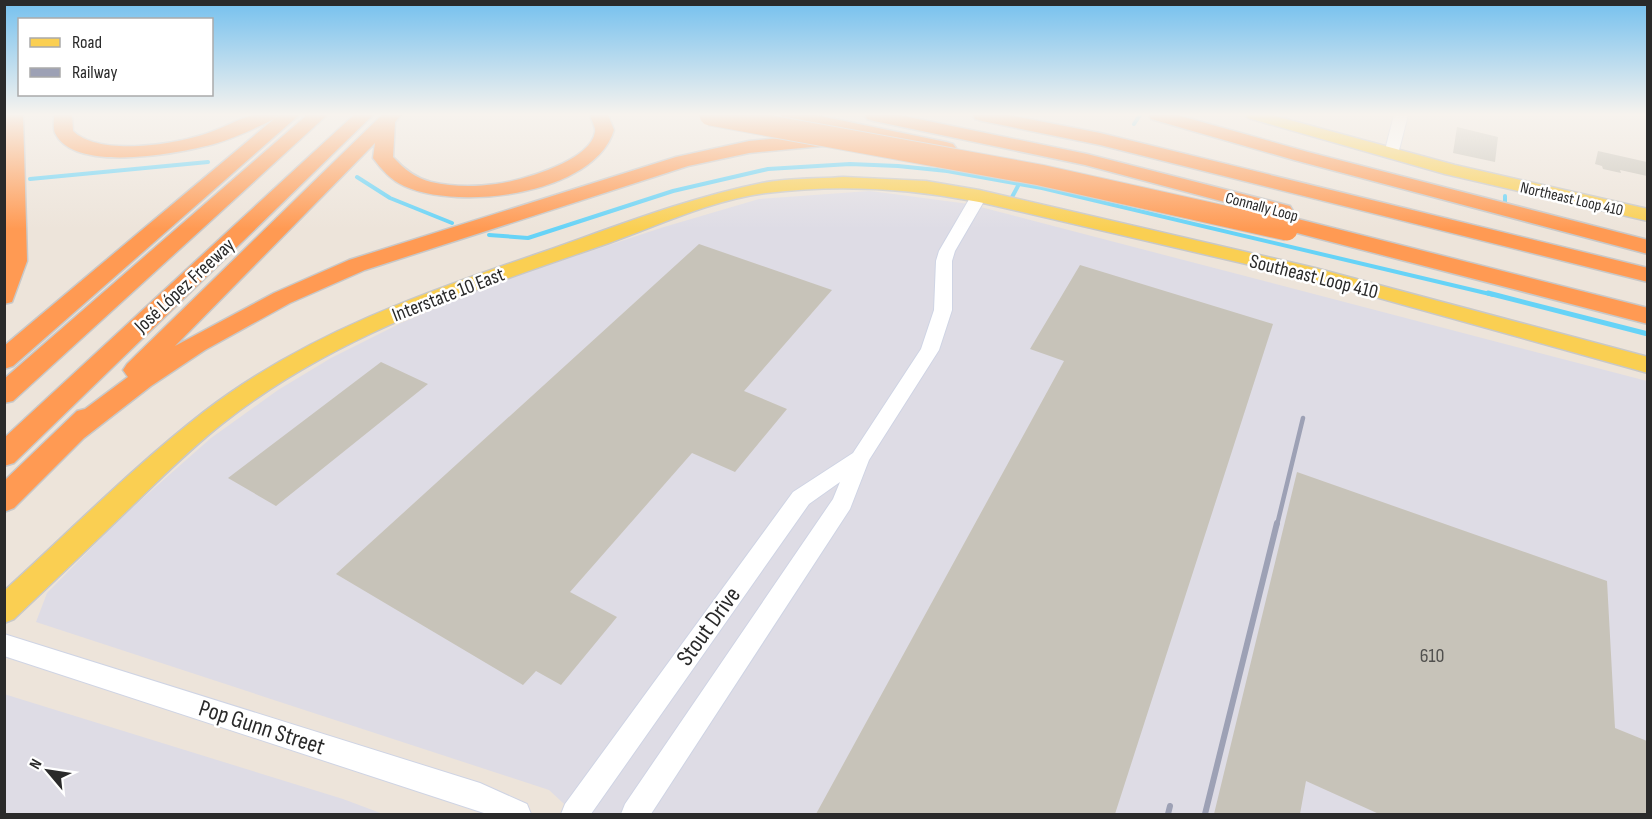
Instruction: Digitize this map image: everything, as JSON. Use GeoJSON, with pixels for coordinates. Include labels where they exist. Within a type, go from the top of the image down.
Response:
{"type":"FeatureCollection","features":[{"type":"Feature","properties":{"kind":"highway"},"geometry":{"type":"LineString","coordinates":[[4,297],[16,261],[15,153]]}},
{"type":"Feature","properties":{"kind":"highway"},"geometry":{"type":"LineString","coordinates":[[4,360],[245,153]]}},
{"type":"Feature","properties":{"kind":"highway","name":"José López Freeway"},"geometry":{"type":"LineString","coordinates":[[4,394],[275,153]]}},
{"type":"Feature","properties":{"kind":"highway","name":"José López Freeway"},"geometry":{"type":"LineString","coordinates":[[4,455],[341,153]]}},
{"type":"Feature","properties":{"kind":"highway"},"geometry":{"type":"LineString","coordinates":[[4,500],[346,153]]}},
{"type":"Feature","properties":{"kind":"highway"},"geometry":{"type":"LineString","coordinates":[[383,153],[383,158],[398,175],[417,184],[449,190],[495,190],[529,184],[561,172],[591,153]]}},
{"type":"Feature","properties":{"kind":"highway"},"geometry":{"type":"LineString","coordinates":[[74,431],[142,380],[196,344],[282,298],[357,265],[683,161],[719,153]]}},
{"type":"Feature","properties":{"kind":"highway","name":"Connally Loop"},"geometry":{"type":"LineString","coordinates":[[921,153],[1041,175],[1287,230],[1647,327]]}},
{"type":"Feature","properties":{"kind":"highway"},"geometry":{"type":"LineString","coordinates":[[969,153],[1305,227],[1647,316]]}},
{"type":"Feature","properties":{"kind":"highway","name":"Connally Loop"},"geometry":{"type":"LineString","coordinates":[[1055,153],[1647,307]]}},
{"type":"Feature","properties":{"kind":"highway","name":"Connally Loop"},"geometry":{"type":"LineString","coordinates":[[1158,153],[1647,275]]}},
{"type":"Feature","properties":{"kind":"highway"},"geometry":{"type":"LineString","coordinates":[[1209,153],[1370,205]]}},
{"type":"Feature","properties":{"kind":"highway"},"geometry":{"type":"LineString","coordinates":[[1292,153],[1647,247]]}},
{"type":"Feature","properties":{"kind":"main road","name":"Northeast Loop 410"},"geometry":{"type":"LineString","coordinates":[[1391,154],[1647,216]]}},
{"type":"Feature","properties":{"kind":"main road","name":"Interstate 10 East"},"geometry":{"type":"LineString","coordinates":[[4,610],[167,457],[214,417],[290,365],[370,324],[432,297],[706,202],[764,188],[843,182],[886,183],[926,186],[979,196]]}},
{"type":"Feature","properties":{"kind":"main road","name":"Southeast Loop 410"},"geometry":{"type":"LineString","coordinates":[[979,196],[1315,274],[1647,365]]}},
{"type":"Feature","properties":{"kind":"street","name":"Stout Drive"},"geometry":{"type":"LineString","coordinates":[[635,814],[842,503],[860,458],[930,350],[943,310],[944,261],[947,251],[979,196]]}},
{"type":"Feature","properties":{"kind":"street","name":"Stout Drive"},"geometry":{"type":"LineString","coordinates":[[575,814],[801,498],[860,458]]}},
{"type":"Feature","properties":{"kind":"street","name":"Pop Gunn Street"},"geometry":{"type":"LineString","coordinates":[[4,645],[480,797],[517,814]]}},
{"type":"Feature","properties":{"kind":"shaded area"},"geometry":{"type":"Polygon","coordinates":[[[870,191],[969,204],[1647,381],[1647,814],[575,814],[549,790],[36,622],[47,593],[125,514],[211,438],[278,390],[331,358],[401,323],[500,281],[664,227],[759,199],[870,191]]]}},
{"type":"Feature","properties":{"kind":"shaded area"},"geometry":{"type":"Polygon","coordinates":[[[4,694],[343,799],[383,814],[5,814],[4,694]]]}},
{"type":"Feature","properties":{"kind":"building"},"geometry":{"type":"Polygon","coordinates":[[[1454,153],[1496,153],[1495,162],[1454,153]]]}},
{"type":"Feature","properties":{"kind":"building"},"geometry":{"type":"Polygon","coordinates":[[[1597,153],[1608,153],[1647,162],[1647,176],[1603,169],[1602,166],[1595,164],[1597,153]]]}},
{"type":"Feature","properties":{"kind":"building"},"geometry":{"type":"Polygon","coordinates":[[[699,244],[832,290],[744,391],[787,409],[735,472],[692,453],[570,592],[617,617],[561,685],[536,671],[523,685],[336,574],[699,244]]]}},
{"type":"Feature","properties":{"kind":"building"},"geometry":{"type":"Polygon","coordinates":[[[1080,265],[1273,324],[1115,814],[816,814],[1064,361],[1030,349],[1080,265]]]}},
{"type":"Feature","properties":{"kind":"building"},"geometry":{"type":"Polygon","coordinates":[[[381,362],[428,384],[276,506],[228,478],[381,362]]]}},
{"type":"Feature","properties":{"kind":"building"},"geometry":{"type":"Polygon","coordinates":[[[1297,472],[1607,581],[1615,728],[1647,741],[1647,814],[1379,814],[1306,781],[1300,814],[1214,814],[1297,472]]]}},
{"type":"Feature","properties":{"kind":"waterway"},"geometry":{"type":"LineString","coordinates":[[30,179],[208,162]]}},
{"type":"Feature","properties":{"kind":"waterway"},"geometry":{"type":"LineString","coordinates":[[489,235],[528,238],[673,191],[768,169],[850,164],[898,166],[947,171],[1042,188],[1494,295]]}},
{"type":"Feature","properties":{"kind":"waterway"},"geometry":{"type":"LineString","coordinates":[[357,177],[390,198],[452,223]]}},
{"type":"Feature","properties":{"kind":"waterway"},"geometry":{"type":"LineString","coordinates":[[1011,199],[1019,184]]}},
{"type":"Feature","properties":{"kind":"waterway"},"geometry":{"type":"LineString","coordinates":[[1505,196],[1505,210]]}},
{"type":"Feature","properties":{"kind":"waterway"},"geometry":{"type":"LineString","coordinates":[[1488,293],[1648,334]]}},
{"type":"Feature","properties":{"kind":"railway"},"geometry":{"type":"LineString","coordinates":[[1277,525],[1303,418]]}},
{"type":"Feature","properties":{"kind":"railway"},"geometry":{"type":"LineString","coordinates":[[1205,814],[1277,523]]}},
{"type":"Feature","properties":{"kind":"railway"},"geometry":{"type":"LineString","coordinates":[[1168,814],[1170,806]]}}]}
